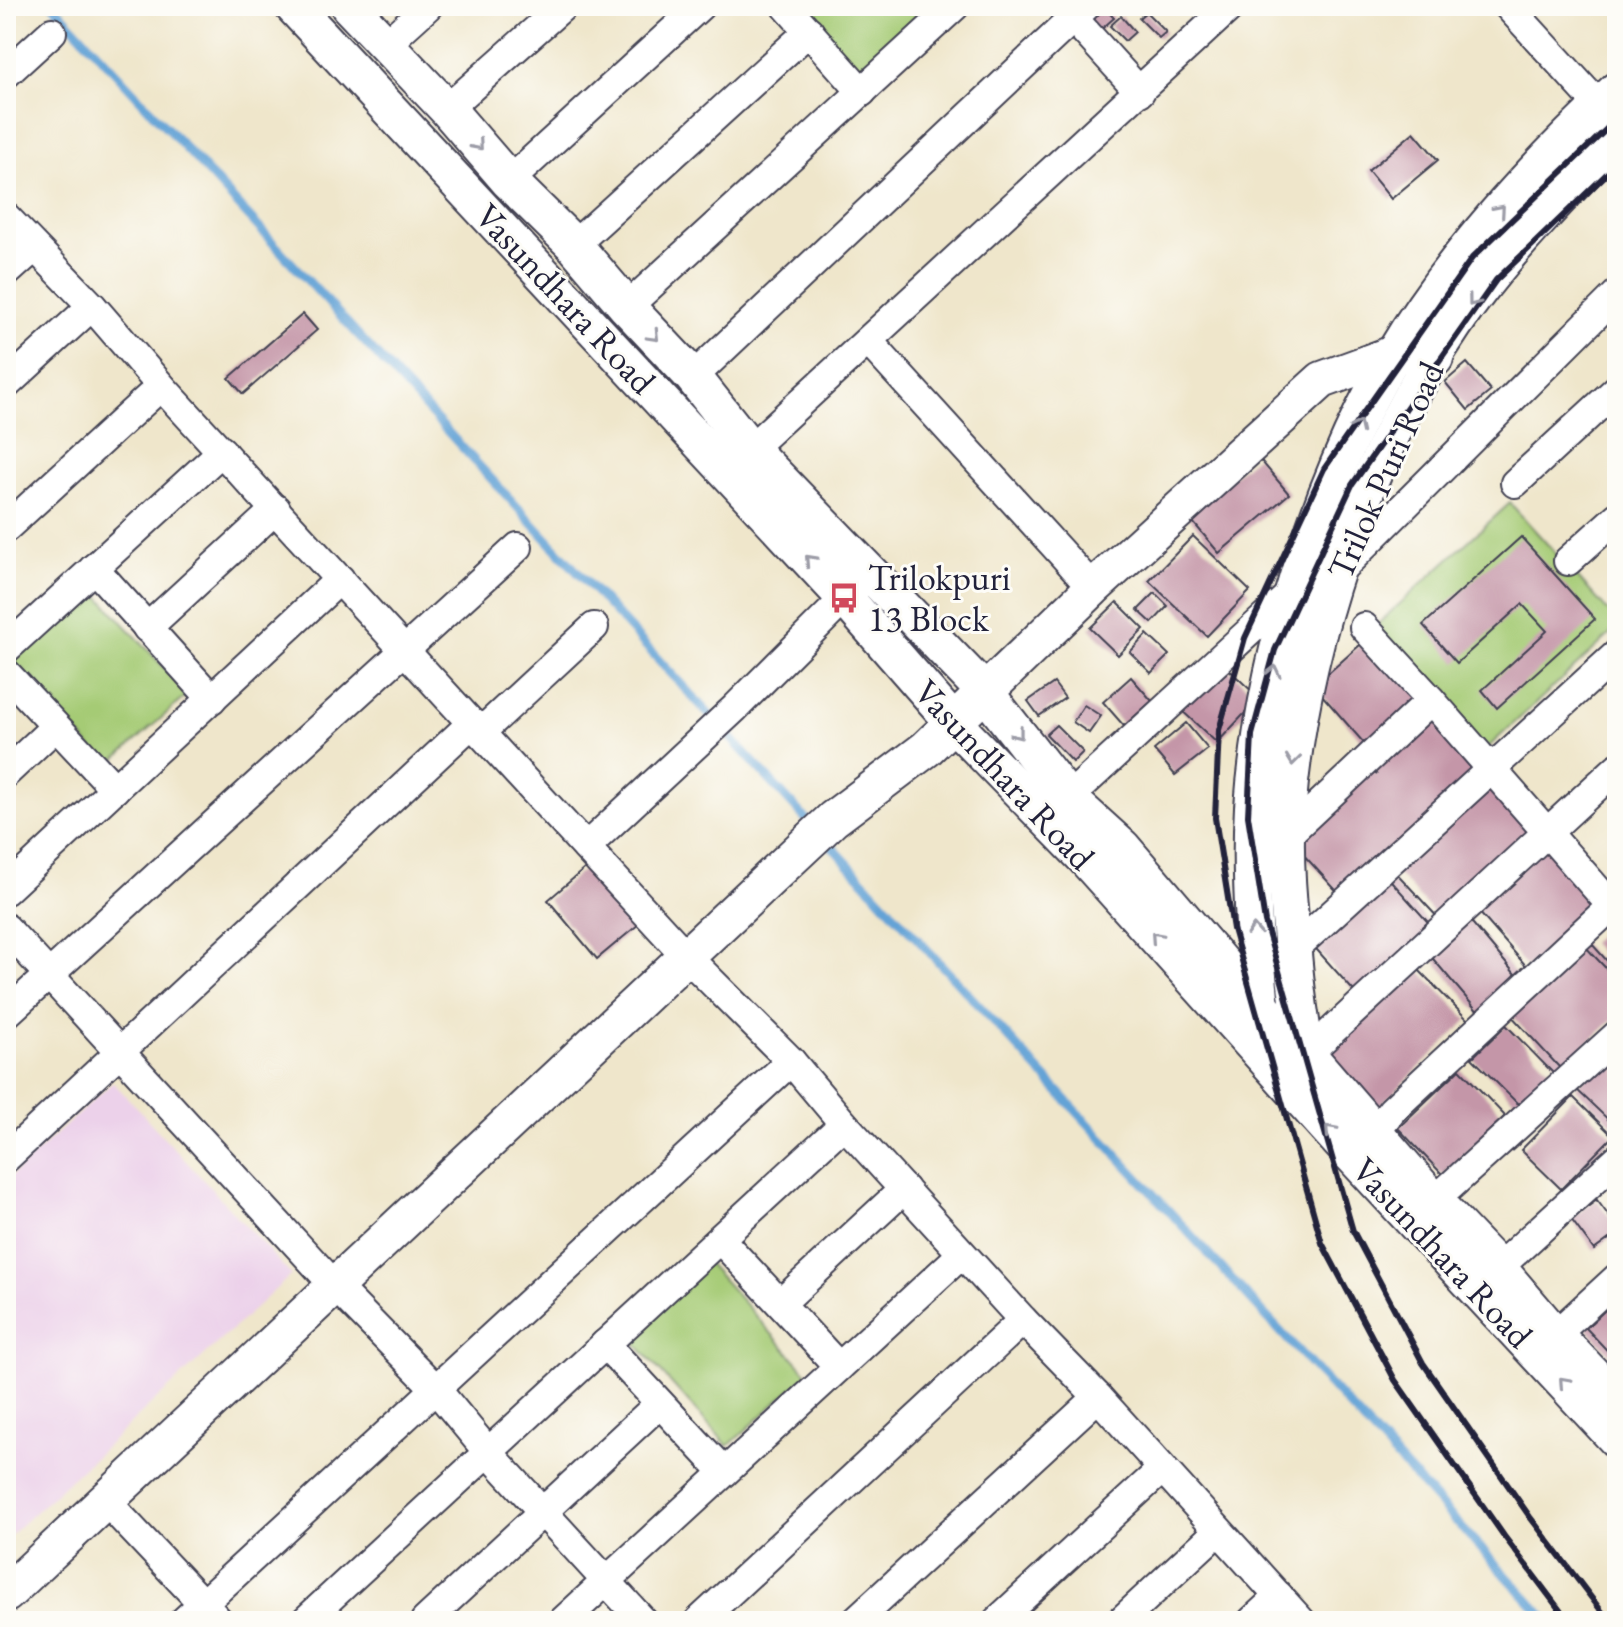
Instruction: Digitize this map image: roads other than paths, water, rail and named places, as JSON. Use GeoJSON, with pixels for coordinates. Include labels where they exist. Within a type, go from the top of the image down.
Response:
{"type":"FeatureCollection","features":[{"type":"Feature","properties":{"kind":"street","name":"Vasundhara Road"},"geometry":{"type":"LineString","coordinates":[[293,6],[857,586],[985,692],[1068,798],[1122,847],[1617,1440]]}},
{"type":"Feature","properties":{"kind":"street","name":"Vasundhara Road"},"geometry":{"type":"LineString","coordinates":[[349,6],[447,109],[509,181],[574,245],[693,377],[857,586],[953,722],[1083,856],[1307,1054],[1434,1201],[1617,1400]]}},
{"type":"Feature","properties":{"kind":"street"},"geometry":{"type":"LineString","coordinates":[[386,44],[428,6]]}},
{"type":"Feature","properties":{"kind":"street"},"geometry":{"type":"LineString","coordinates":[[447,109],[563,6]]}},
{"type":"Feature","properties":{"kind":"street"},"geometry":{"type":"LineString","coordinates":[[509,181],[700,6]]}},
{"type":"Feature","properties":{"kind":"street"},"geometry":{"type":"LineString","coordinates":[[786,6],[862,92]]}},
{"type":"Feature","properties":{"kind":"street"},"geometry":{"type":"LineString","coordinates":[[627,307],[955,6]]}},
{"type":"Feature","properties":{"kind":"street"},"geometry":{"type":"LineString","coordinates":[[750,449],[1231,6]]}},
{"type":"Feature","properties":{"kind":"street"},"geometry":{"type":"LineString","coordinates":[[1508,6],[1611,107]]}},
{"type":"Feature","properties":{"kind":"street"},"geometry":{"type":"LineString","coordinates":[[693,377],[1074,10],[1140,92]]}},
{"type":"Feature","properties":{"kind":"street"},"geometry":{"type":"LineString","coordinates":[[574,245],[809,31]]}},
{"type":"Feature","properties":{"kind":"street"},"geometry":{"type":"LineString","coordinates":[[6,74],[52,32]]}},
{"type":"Feature","properties":{"kind":"street","name":"Trilok Puri Road"},"geometry":{"type":"LineString","coordinates":[[1253,1005],[1251,852],[1257,769],[1267,704],[1296,588],[1325,502],[1356,427],[1422,309],[1466,250],[1530,175],[1611,107]]}},
{"type":"Feature","properties":{"kind":"street","name":"Trilok Puri Road"},"geometry":{"type":"LineString","coordinates":[[1307,1054],[1298,1011],[1287,885],[1286,816],[1295,745],[1313,654],[1334,575],[1409,400],[1454,325],[1503,261],[1617,138]]}},
{"type":"Feature","properties":{"kind":"street"},"geometry":{"type":"LineString","coordinates":[[6,217],[92,306],[161,386],[687,957],[791,1061],[962,1254],[1098,1397],[1301,1621]]}},
{"type":"Feature","properties":{"kind":"street"},"geometry":{"type":"LineString","coordinates":[[6,273],[34,248]]}},
{"type":"Feature","properties":{"kind":"street"},"geometry":{"type":"LineString","coordinates":[[1296,588],[1334,575],[1617,294]]}},
{"type":"Feature","properties":{"kind":"street"},"geometry":{"type":"LineString","coordinates":[[6,385],[92,306]]}},
{"type":"Feature","properties":{"kind":"street"},"geometry":{"type":"LineString","coordinates":[[869,342],[1093,588]]}},
{"type":"Feature","properties":{"kind":"street"},"geometry":{"type":"LineString","coordinates":[[6,1594],[833,819],[926,749],[1093,588],[1322,380],[1396,353],[1435,358]]}},
{"type":"Feature","properties":{"kind":"street"},"geometry":{"type":"LineString","coordinates":[[6,528],[161,386]]}},
{"type":"Feature","properties":{"kind":"street"},"geometry":{"type":"LineString","coordinates":[[1515,483],[1617,389]]}},
{"type":"Feature","properties":{"kind":"street"},"geometry":{"type":"LineString","coordinates":[[6,649],[222,451]]}},
{"type":"Feature","properties":{"kind":"street"},"geometry":{"type":"LineString","coordinates":[[147,628],[276,509]]}},
{"type":"Feature","properties":{"kind":"street"},"geometry":{"type":"LineString","coordinates":[[1568,561],[1617,517]]}},
{"type":"Feature","properties":{"kind":"street"},"geometry":{"type":"LineString","coordinates":[[6,1014],[518,547]]}},
{"type":"Feature","properties":{"kind":"street"},"geometry":{"type":"LineString","coordinates":[[94,568],[212,699]]}},
{"type":"Feature","properties":{"kind":"street"},"geometry":{"type":"LineString","coordinates":[[6,890],[340,579]]}},
{"type":"Feature","properties":{"kind":"street"},"geometry":{"type":"LineString","coordinates":[[586,847],[735,708],[857,586]]}},
{"type":"Feature","properties":{"kind":"street","name":"Trilok Puri Road"},"geometry":{"type":"LineString","coordinates":[[1068,798],[1296,588]]}},
{"type":"Feature","properties":{"kind":"street"},"geometry":{"type":"LineString","coordinates":[[6,1158],[476,727],[594,627]]}},
{"type":"Feature","properties":{"kind":"street"},"geometry":{"type":"LineString","coordinates":[[1364,627],[1615,907],[1392,1110],[1374,1133]]}},
{"type":"Feature","properties":{"kind":"street"},"geometry":{"type":"LineString","coordinates":[[1253,1005],[1491,770],[1617,654]]}},
{"type":"Feature","properties":{"kind":"street"},"geometry":{"type":"LineString","coordinates":[[6,673],[115,789]]}},
{"type":"Feature","properties":{"kind":"street"},"geometry":{"type":"LineString","coordinates":[[1287,835],[1431,700]]}},
{"type":"Feature","properties":{"kind":"street"},"geometry":{"type":"LineString","coordinates":[[6,773],[55,727]]}},
{"type":"Feature","properties":{"kind":"street"},"geometry":{"type":"LineString","coordinates":[[1307,1054],[1617,768]]}},
{"type":"Feature","properties":{"kind":"street"},"geometry":{"type":"LineString","coordinates":[[6,928],[335,1286],[436,1389],[488,1452],[643,1621]]}},
{"type":"Feature","properties":{"kind":"street"},"geometry":{"type":"LineString","coordinates":[[1434,1201],[1617,1035]]}},
{"type":"Feature","properties":{"kind":"street"},"geometry":{"type":"LineString","coordinates":[[106,1501],[202,1615],[436,1389],[791,1061]]}},
{"type":"Feature","properties":{"kind":"street"},"geometry":{"type":"LineString","coordinates":[[305,1621],[844,1124]]}},
{"type":"Feature","properties":{"kind":"street"},"geometry":{"type":"LineString","coordinates":[[1498,1268],[1617,1159]]}},
{"type":"Feature","properties":{"kind":"street"},"geometry":{"type":"LineString","coordinates":[[781,1303],[904,1189]]}},
{"type":"Feature","properties":{"kind":"street"},"geometry":{"type":"LineString","coordinates":[[720,1239],[839,1367]]}},
{"type":"Feature","properties":{"kind":"street"},"geometry":{"type":"LineString","coordinates":[[563,1621],[962,1254]]}},
{"type":"Feature","properties":{"kind":"street"},"geometry":{"type":"LineString","coordinates":[[1555,1335],[1617,1278]]}},
{"type":"Feature","properties":{"kind":"street"},"geometry":{"type":"LineString","coordinates":[[699,1621],[1023,1320]]}},
{"type":"Feature","properties":{"kind":"street"},"geometry":{"type":"LineString","coordinates":[[605,1344],[724,1472]]}},
{"type":"Feature","properties":{"kind":"street"},"geometry":{"type":"LineString","coordinates":[[855,1621],[1098,1397]]}},
{"type":"Feature","properties":{"kind":"street"},"geometry":{"type":"LineString","coordinates":[[425,1621],[659,1404]]}},
{"type":"Feature","properties":{"kind":"street"},"geometry":{"type":"LineString","coordinates":[[997,1621],[1162,1469]]}},
{"type":"Feature","properties":{"kind":"street"},"geometry":{"type":"LineString","coordinates":[[1121,1621],[1218,1531]]}},
{"type":"Feature","properties":{"kind":"street"},"geometry":{"type":"LineString","coordinates":[[1252,1621],[1279,1596]]}},
{"type":"Feature","properties":{"kind":"waterway"},"geometry":{"type":"LineString","coordinates":[[54,6],[815,829]]}},
{"type":"Feature","properties":{"kind":"waterway"},"geometry":{"type":"LineString","coordinates":[[825,839],[1548,1621]]}},
{"type":"Feature","properties":{"kind":"railway"},"geometry":{"type":"LineString","coordinates":[[1568,1621],[1504,1536],[1395,1380],[1322,1243],[1233,929],[1215,818],[1219,730],[1245,638],[1324,469],[1472,258],[1617,119]]}},
{"type":"Feature","properties":{"kind":"railway"},"geometry":{"type":"LineString","coordinates":[[1609,1621],[1530,1517],[1423,1363],[1353,1231],[1265,922],[1248,816],[1252,735],[1275,650],[1352,485],[1496,280],[1617,164]]}},
{"type":"Feature","properties":{"kind":"place","name":"Trilokpuri 13 Block"},"geometry":{"type":"Point","coordinates":[844,598]}}]}
